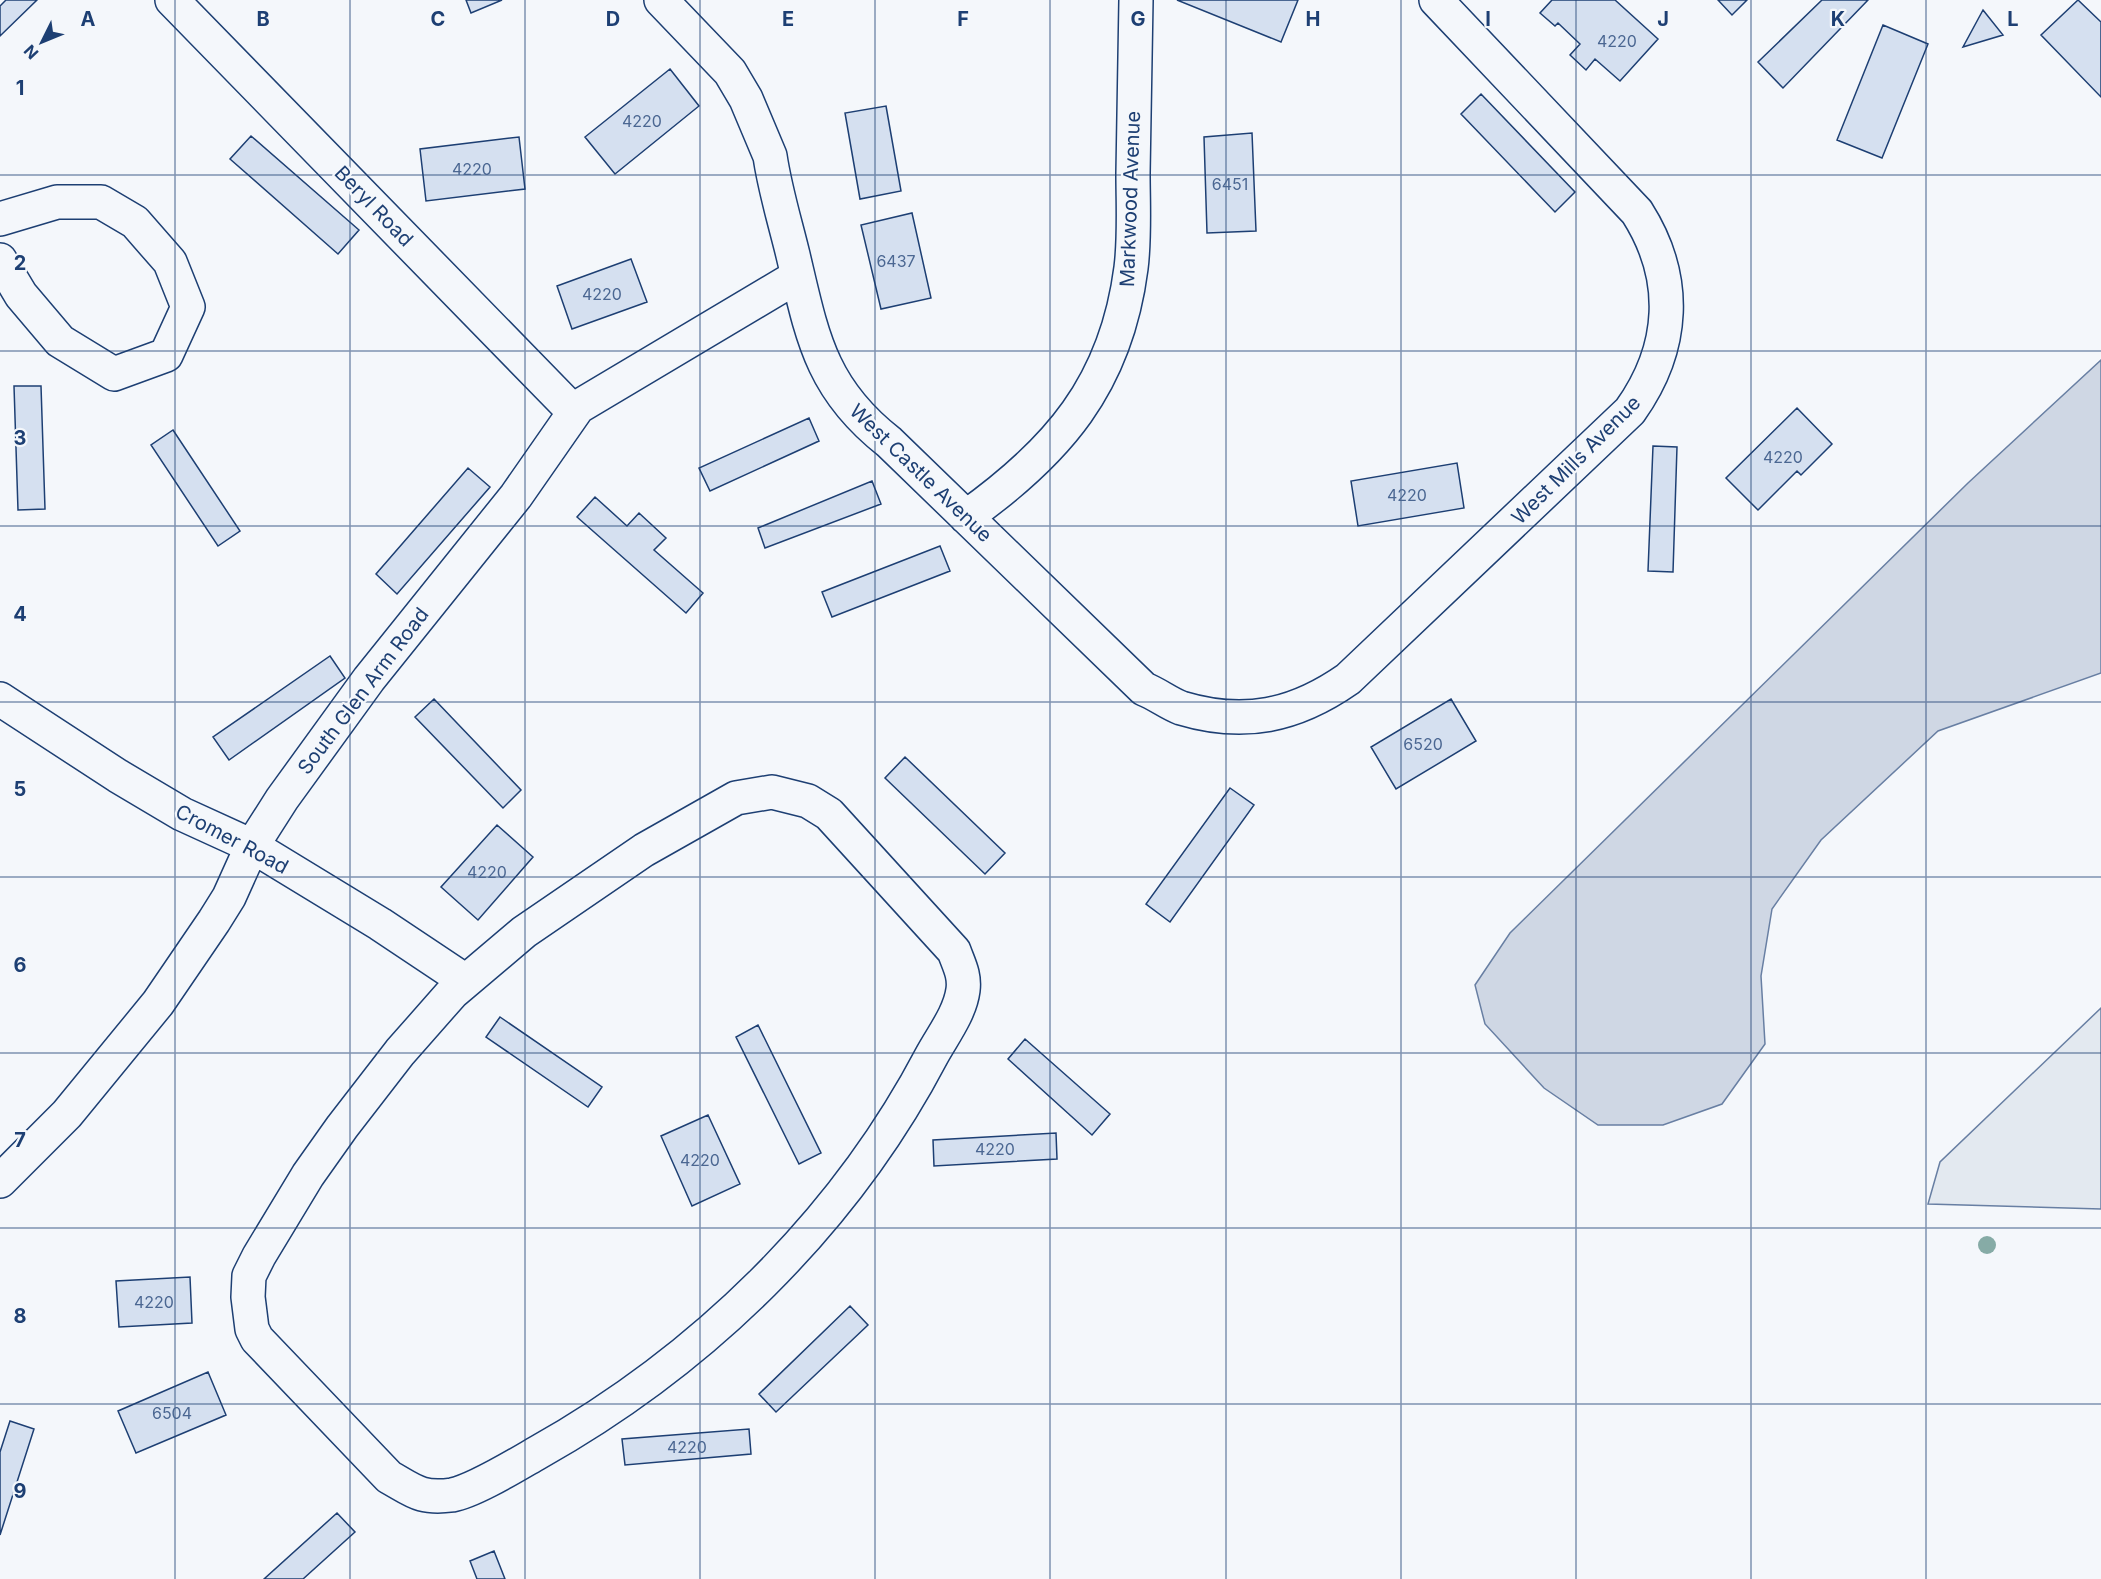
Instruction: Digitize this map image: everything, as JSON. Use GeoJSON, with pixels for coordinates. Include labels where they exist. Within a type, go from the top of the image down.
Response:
{"type":"FeatureCollection","features":[{"type":"Feature","properties":{"kind":"street","name":"Beryl Road"},"geometry":{"type":"LineString","coordinates":[[172,0],[574,412]]}},
{"type":"Feature","properties":{"kind":"street","name":"West Castle Avenue"},"geometry":{"type":"LineString","coordinates":[[661,0],[730,72],[746,99],[770,156],[814,343],[844,398],[872,429],[1123,670],[1144,689],[1169,703]]}},
{"type":"Feature","properties":{"kind":"street","name":"Markwood Avenue"},"geometry":{"type":"LineString","coordinates":[[966,517],[1035,463],[1071,422],[1109,356],[1121,320],[1132,265],[1136,0]]}},
{"type":"Feature","properties":{"kind":"street","name":"West Mills Avenue"},"geometry":{"type":"LineString","coordinates":[[1169,703],[1209,716],[1263,717],[1297,709],[1348,679],[1615,426],[1641,396],[1658,361],[1667,322],[1665,284],[1655,246],[1647,228],[1637,212],[1436,0]]}},
{"type":"Feature","properties":{"kind":"street"},"geometry":{"type":"LineString","coordinates":[[0,219],[57,202],[101,202],[135,222],[170,262],[188,307],[166,355],[114,374],[60,341],[21,295],[0,260]]}},
{"type":"Feature","properties":{"kind":"street","name":"South Glen Arm Road"},"geometry":{"type":"LineString","coordinates":[[0,1181],[74,1106],[158,1004],[229,897],[252,846],[369,680],[516,495],[578,407],[798,276]]}},
{"type":"Feature","properties":{"kind":"street","name":"Cromer Road"},"geometry":{"type":"LineString","coordinates":[[0,699],[90,759],[182,814],[252,846],[380,924],[464,980]]}},
{"type":"Feature","properties":{"kind":"street"},"geometry":{"type":"LineString","coordinates":[[785,793],[808,801],[829,814],[954,951],[962,968],[963,987],[962,999],[905,1103],[853,1179],[804,1238],[754,1291],[698,1342],[656,1376],[596,1418],[516,1465],[457,1494],[416,1494],[389,1477],[257,1339],[250,1318],[249,1276],[278,1223],[342,1128],[400,1052],[464,980],[524,932],[613,869],[736,798],[749,794],[785,793]]}},
{"type":"Feature","properties":{"kind":"shaded area"},"geometry":{"type":"Polygon","coordinates":[[[2101,360],[2101,673],[1938,731],[1821,840],[1772,909],[1761,976],[1765,1044],[1722,1104],[1663,1125],[1598,1125],[1544,1088],[1485,1024],[1475,985],[1510,933],[1968,483],[2101,360]]]}},
{"type":"Feature","properties":{"kind":"shaded area"},"geometry":{"type":"Polygon","coordinates":[[[2101,1008],[2101,1209],[1928,1204],[1940,1162],[2101,1008]]]}},
{"type":"Feature","properties":{"kind":"building"},"geometry":{"type":"Polygon","coordinates":[[[6,0],[37,0],[0,36],[0,6],[6,0]]]}},
{"type":"Feature","properties":{"kind":"building"},"geometry":{"type":"Polygon","coordinates":[[[466,0],[502,0],[471,13],[466,0]]]}},
{"type":"Feature","properties":{"kind":"building"},"geometry":{"type":"Polygon","coordinates":[[[1177,0],[1298,0],[1281,42],[1177,0]]]}},
{"type":"Feature","properties":{"kind":"building"},"geometry":{"type":"Polygon","coordinates":[[[1552,0],[1615,0],[1658,39],[1620,81],[1595,59],[1586,70],[1570,55],[1580,44],[1558,23],[1555,26],[1540,13],[1552,0]]]}},
{"type":"Feature","properties":{"kind":"building"},"geometry":{"type":"Polygon","coordinates":[[[1718,0],[1747,0],[1732,15],[1718,0]]]}},
{"type":"Feature","properties":{"kind":"building"},"geometry":{"type":"Polygon","coordinates":[[[1822,0],[1868,0],[1783,88],[1758,62],[1822,0]]]}},
{"type":"Feature","properties":{"kind":"building"},"geometry":{"type":"Polygon","coordinates":[[[2078,0],[2101,22],[2101,97],[2041,35],[2078,0]]]}},
{"type":"Feature","properties":{"kind":"building"},"geometry":{"type":"Polygon","coordinates":[[[1983,10],[2003,35],[1963,47],[1983,10]]]}},
{"type":"Feature","properties":{"kind":"building"},"geometry":{"type":"Polygon","coordinates":[[[1883,25],[1928,44],[1882,158],[1837,140],[1883,25]]]}},
{"type":"Feature","properties":{"kind":"building"},"geometry":{"type":"Polygon","coordinates":[[[670,69],[699,106],[615,174],[585,137],[670,69]]]}},
{"type":"Feature","properties":{"kind":"building"},"geometry":{"type":"Polygon","coordinates":[[[1481,94],[1575,192],[1555,212],[1461,114],[1481,94]]]}},
{"type":"Feature","properties":{"kind":"building"},"geometry":{"type":"Polygon","coordinates":[[[886,106],[901,191],[860,199],[845,113],[886,106]]]}},
{"type":"Feature","properties":{"kind":"building"},"geometry":{"type":"Polygon","coordinates":[[[1252,133],[1256,231],[1207,233],[1204,137],[1252,133]]]}},
{"type":"Feature","properties":{"kind":"building"},"geometry":{"type":"Polygon","coordinates":[[[251,136],[359,230],[338,254],[230,159],[251,136]]]}},
{"type":"Feature","properties":{"kind":"building"},"geometry":{"type":"Polygon","coordinates":[[[519,137],[525,189],[426,201],[420,149],[519,137]]]}},
{"type":"Feature","properties":{"kind":"building"},"geometry":{"type":"Polygon","coordinates":[[[912,213],[931,298],[881,309],[861,225],[912,213]]]}},
{"type":"Feature","properties":{"kind":"building"},"geometry":{"type":"Polygon","coordinates":[[[631,259],[647,302],[572,329],[557,286],[631,259]]]}},
{"type":"Feature","properties":{"kind":"building"},"geometry":{"type":"Polygon","coordinates":[[[14,386],[41,386],[45,509],[18,510],[14,386]]]}},
{"type":"Feature","properties":{"kind":"building"},"geometry":{"type":"Polygon","coordinates":[[[1797,408],[1832,444],[1801,475],[1797,471],[1758,510],[1726,478],[1797,408]]]}},
{"type":"Feature","properties":{"kind":"building"},"geometry":{"type":"Polygon","coordinates":[[[809,418],[819,441],[710,491],[699,468],[809,418]]]}},
{"type":"Feature","properties":{"kind":"building"},"geometry":{"type":"Polygon","coordinates":[[[173,430],[240,531],[218,546],[151,445],[173,430]]]}},
{"type":"Feature","properties":{"kind":"building"},"geometry":{"type":"Polygon","coordinates":[[[1653,446],[1677,447],[1673,572],[1648,571],[1653,446]]]}},
{"type":"Feature","properties":{"kind":"building"},"geometry":{"type":"Polygon","coordinates":[[[1457,463],[1464,508],[1358,526],[1351,481],[1457,463]]]}},
{"type":"Feature","properties":{"kind":"building"},"geometry":{"type":"Polygon","coordinates":[[[468,468],[490,487],[397,594],[376,574],[468,468]]]}},
{"type":"Feature","properties":{"kind":"building"},"geometry":{"type":"Polygon","coordinates":[[[872,481],[881,504],[765,548],[758,528],[872,481]]]}},
{"type":"Feature","properties":{"kind":"building"},"geometry":{"type":"Polygon","coordinates":[[[595,497],[627,526],[639,513],[666,538],[654,550],[703,593],[686,613],[577,517],[595,497]]]}},
{"type":"Feature","properties":{"kind":"building"},"geometry":{"type":"Polygon","coordinates":[[[940,546],[950,571],[832,617],[822,592],[940,546]]]}},
{"type":"Feature","properties":{"kind":"building"},"geometry":{"type":"Polygon","coordinates":[[[330,656],[345,678],[229,760],[213,737],[330,656]]]}},
{"type":"Feature","properties":{"kind":"building"},"geometry":{"type":"Polygon","coordinates":[[[434,699],[521,790],[503,808],[415,717],[434,699]]]}},
{"type":"Feature","properties":{"kind":"building"},"geometry":{"type":"Polygon","coordinates":[[[1451,699],[1476,741],[1396,789],[1371,747],[1451,699]]]}},
{"type":"Feature","properties":{"kind":"building"},"geometry":{"type":"Polygon","coordinates":[[[905,757],[1005,853],[985,874],[885,778],[905,757]]]}},
{"type":"Feature","properties":{"kind":"building"},"geometry":{"type":"Polygon","coordinates":[[[1230,788],[1254,805],[1170,922],[1146,904],[1230,788]]]}},
{"type":"Feature","properties":{"kind":"building"},"geometry":{"type":"Polygon","coordinates":[[[497,825],[533,857],[478,920],[441,887],[497,825]]]}},
{"type":"Feature","properties":{"kind":"building"},"geometry":{"type":"Polygon","coordinates":[[[500,1017],[602,1087],[588,1107],[486,1037],[500,1017]]]}},
{"type":"Feature","properties":{"kind":"building"},"geometry":{"type":"Polygon","coordinates":[[[758,1025],[821,1153],[799,1164],[736,1037],[758,1025]]]}},
{"type":"Feature","properties":{"kind":"building"},"geometry":{"type":"Polygon","coordinates":[[[1025,1039],[1110,1114],[1092,1135],[1008,1059],[1025,1039]]]}},
{"type":"Feature","properties":{"kind":"building"},"geometry":{"type":"Polygon","coordinates":[[[708,1115],[740,1184],[692,1206],[661,1136],[708,1115]]]}},
{"type":"Feature","properties":{"kind":"building"},"geometry":{"type":"Polygon","coordinates":[[[1056,1133],[1057,1159],[934,1166],[933,1140],[1056,1133]]]}},
{"type":"Feature","properties":{"kind":"building"},"geometry":{"type":"Polygon","coordinates":[[[190,1277],[192,1323],[119,1327],[116,1281],[190,1277]]]}},
{"type":"Feature","properties":{"kind":"building"},"geometry":{"type":"Polygon","coordinates":[[[850,1306],[868,1325],[776,1412],[759,1394],[850,1306]]]}},
{"type":"Feature","properties":{"kind":"building"},"geometry":{"type":"Polygon","coordinates":[[[208,1372],[226,1415],[136,1453],[118,1411],[208,1372]]]}},
{"type":"Feature","properties":{"kind":"building"},"geometry":{"type":"Polygon","coordinates":[[[10,1421],[34,1429],[0,1535],[0,1452],[10,1421]]]}},
{"type":"Feature","properties":{"kind":"building"},"geometry":{"type":"Polygon","coordinates":[[[749,1429],[751,1454],[625,1465],[622,1439],[749,1429]]]}},
{"type":"Feature","properties":{"kind":"building"},"geometry":{"type":"Polygon","coordinates":[[[337,1513],[355,1532],[303,1579],[264,1579],[337,1513]]]}},
{"type":"Feature","properties":{"kind":"building"},"geometry":{"type":"Polygon","coordinates":[[[494,1551],[505,1579],[477,1579],[470,1561],[494,1551]]]}}]}
